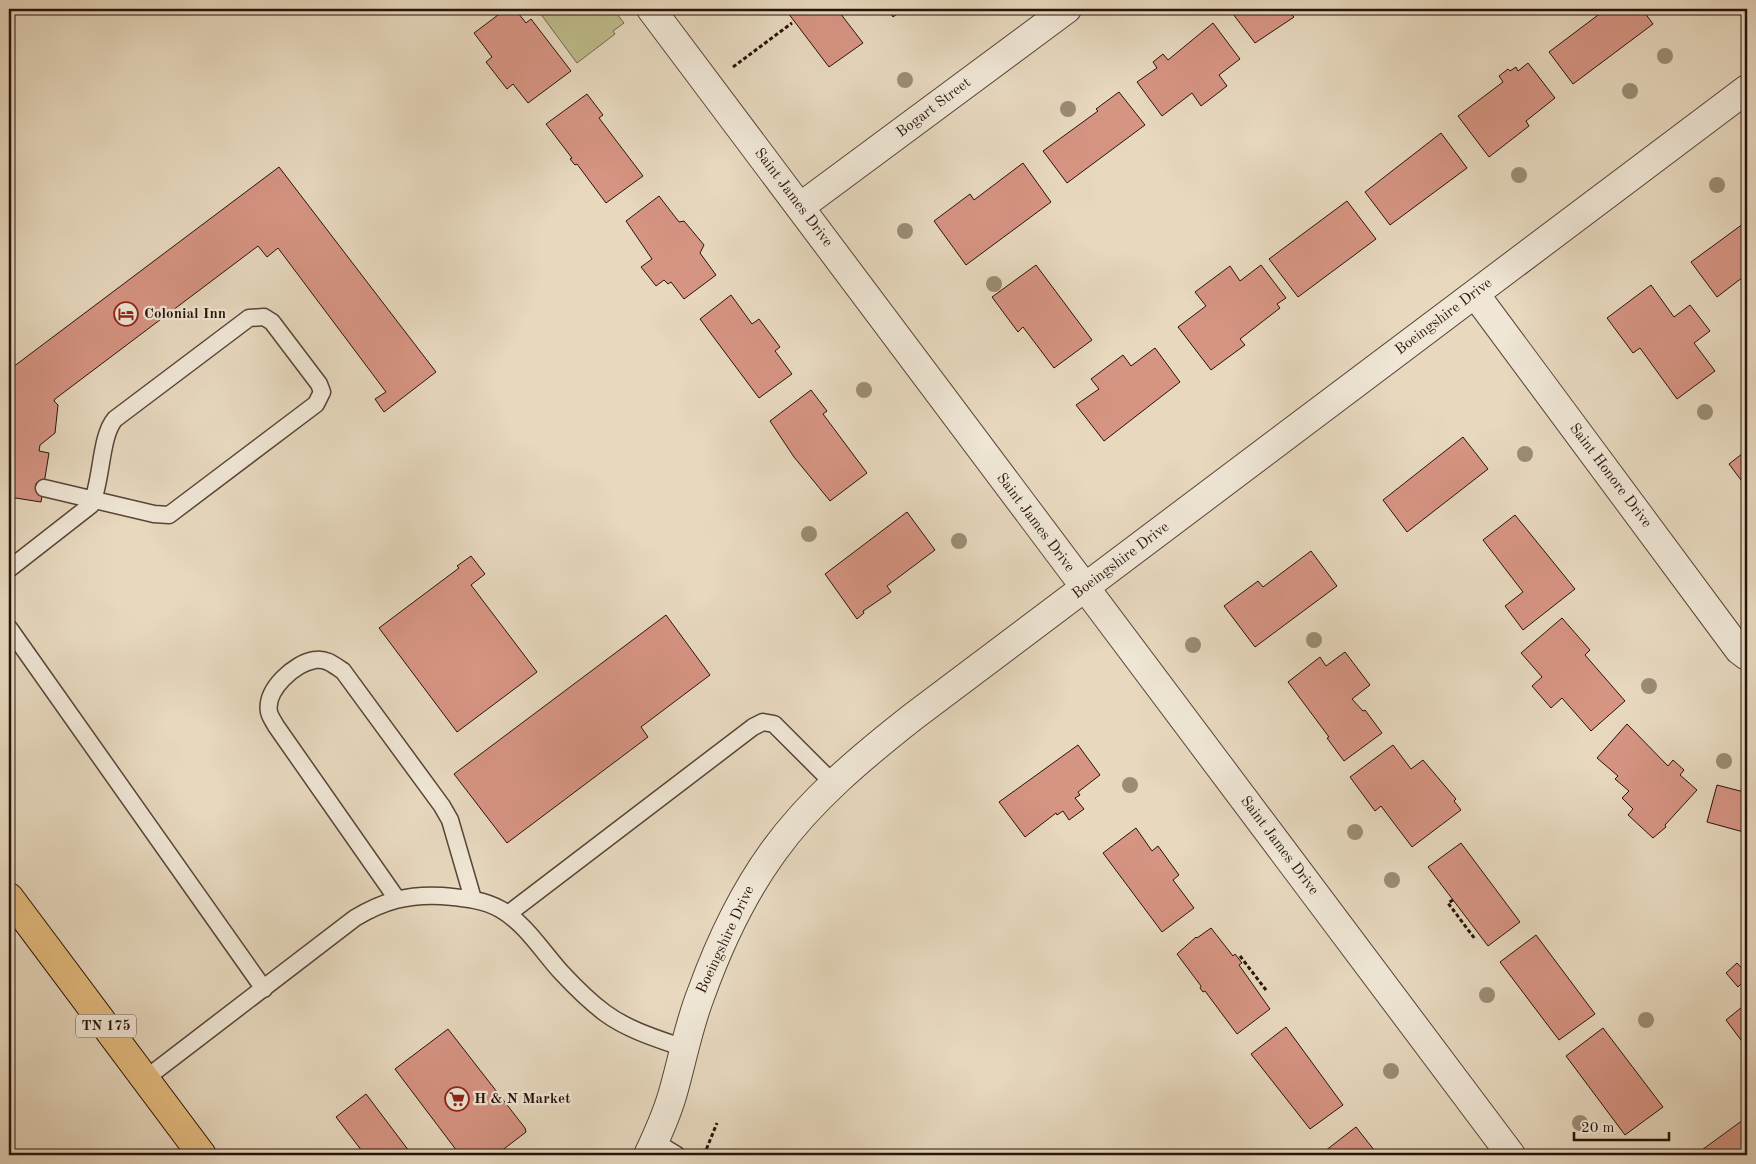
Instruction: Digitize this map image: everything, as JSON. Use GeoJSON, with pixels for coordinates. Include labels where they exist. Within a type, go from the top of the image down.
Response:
{"type":"FeatureCollection","features":[{"type":"Feature","properties":{"kind":"main road","name":"TN 175"},"geometry":{"type":"LineString","coordinates":[[9,897],[202,1155]]}},
{"type":"Feature","properties":{"kind":"street","name":"Saint James Drive"},"geometry":{"type":"LineString","coordinates":[[651,9],[1510,1155]]}},
{"type":"Feature","properties":{"kind":"street","name":"Bogart Street"},"geometry":{"type":"LineString","coordinates":[[800,207],[1067,9]]}},
{"type":"Feature","properties":{"kind":"street","name":"Boeingshire Drive"},"geometry":{"type":"LineString","coordinates":[[651,1148],[672,1098],[684,1048],[700,995],[726,934],[747,892],[774,851],[834,784],[907,721],[1747,89]]}},
{"type":"Feature","properties":{"kind":"street","name":"Saint Honore Drive"},"geometry":{"type":"LineString","coordinates":[[1475,294],[1738,650],[1747,656]]}},
{"type":"Feature","properties":{"kind":"lane"},"geometry":{"type":"LineString","coordinates":[[9,568],[84,511],[94,498],[110,424],[249,318],[256,316],[264,317],[272,322],[319,384],[322,392],[316,404],[169,515],[154,514],[94,498],[44,488]]}},
{"type":"Feature","properties":{"kind":"lane"},"geometry":{"type":"LineString","coordinates":[[9,628],[264,989]]}},
{"type":"Feature","properties":{"kind":"lane"},"geometry":{"type":"LineString","coordinates":[[397,899],[276,726],[269,712],[271,695],[282,680],[303,664],[316,659],[330,661],[343,671],[442,806],[450,820],[472,899]]}},
{"type":"Feature","properties":{"kind":"lane"},"geometry":{"type":"LineString","coordinates":[[508,914],[752,727],[763,722],[774,724],[834,784]]}},
{"type":"Feature","properties":{"kind":"lane"},"geometry":{"type":"LineString","coordinates":[[145,1079],[355,918],[376,905],[397,899],[430,896],[472,899],[500,908],[508,914],[562,973],[606,1014],[637,1031],[684,1048]]}},
{"type":"Feature","properties":{"kind":"lane"},"geometry":{"type":"LineString","coordinates":[[651,1148],[677,1155]]}},
{"type":"Feature","properties":{"kind":"path"},"geometry":{"type":"LineString","coordinates":[[709,85],[792,23]]}},
{"type":"Feature","properties":{"kind":"path"},"geometry":{"type":"LineString","coordinates":[[1453,900],[1448,903],[1475,939]]}},
{"type":"Feature","properties":{"kind":"path"},"geometry":{"type":"LineString","coordinates":[[1240,956],[1266,990]]}},
{"type":"Feature","properties":{"kind":"path"},"geometry":{"type":"LineString","coordinates":[[704,1155],[717,1123]]}},
{"type":"Feature","properties":{"kind":"shaded area"},"geometry":{"type":"Polygon","coordinates":[[[537,9],[613,9],[624,23],[613,31],[615,34],[577,63],[537,9]]]}},
{"type":"Feature","properties":{"kind":"building"},"geometry":{"type":"Polygon","coordinates":[[[506,9],[515,9],[526,23],[531,19],[571,71],[528,103],[513,84],[507,89],[486,62],[492,57],[474,33],[506,9]]]}},
{"type":"Feature","properties":{"kind":"building"},"geometry":{"type":"Polygon","coordinates":[[[785,9],[837,9],[863,43],[829,67],[785,9]]]}},
{"type":"Feature","properties":{"kind":"building"},"geometry":{"type":"Polygon","coordinates":[[[887,9],[904,9],[893,17],[887,9]]]}},
{"type":"Feature","properties":{"kind":"building"},"geometry":{"type":"Polygon","coordinates":[[[1301,9],[1292,15],[1294,17],[1255,43],[1230,10],[1301,9]]]}},
{"type":"Feature","properties":{"kind":"building"},"geometry":{"type":"Polygon","coordinates":[[[1606,9],[1642,9],[1653,24],[1573,84],[1549,52],[1606,9]]]}},
{"type":"Feature","properties":{"kind":"building"},"geometry":{"type":"Polygon","coordinates":[[[1213,23],[1240,59],[1219,75],[1227,86],[1201,106],[1192,93],[1162,116],[1137,82],[1157,68],[1153,62],[1163,54],[1168,60],[1213,23]]]}},
{"type":"Feature","properties":{"kind":"building"},"geometry":{"type":"Polygon","coordinates":[[[1528,63],[1555,98],[1526,121],[1529,126],[1489,157],[1458,116],[1503,82],[1499,76],[1508,69],[1510,71],[1516,67],[1518,71],[1528,63]]]}},
{"type":"Feature","properties":{"kind":"building"},"geometry":{"type":"Polygon","coordinates":[[[1119,92],[1145,125],[1067,183],[1043,151],[1098,111],[1096,109],[1119,92]]]}},
{"type":"Feature","properties":{"kind":"building"},"geometry":{"type":"Polygon","coordinates":[[[587,94],[603,115],[599,118],[643,176],[606,203],[577,164],[575,165],[570,159],[572,158],[546,124],[587,94]]]}},
{"type":"Feature","properties":{"kind":"building"},"geometry":{"type":"Polygon","coordinates":[[[1441,133],[1467,168],[1390,225],[1365,192],[1441,133]]]}},
{"type":"Feature","properties":{"kind":"building"},"geometry":{"type":"Polygon","coordinates":[[[1023,163],[1051,202],[966,265],[934,221],[970,194],[974,200],[1023,163]]]}},
{"type":"Feature","properties":{"kind":"building","name":"Colonial Inn"},"geometry":{"type":"Polygon","coordinates":[[[279,167],[436,372],[384,412],[375,399],[386,392],[278,248],[267,257],[258,246],[55,399],[54,401],[58,405],[55,433],[40,445],[39,451],[49,453],[41,502],[9,497],[9,446],[11,447],[12,439],[9,435],[9,370],[279,167]]]}},
{"type":"Feature","properties":{"kind":"building"},"geometry":{"type":"Polygon","coordinates":[[[659,196],[679,222],[684,221],[704,245],[700,253],[716,275],[684,299],[671,282],[668,284],[664,280],[656,286],[641,267],[652,259],[626,221],[659,196]]]}},
{"type":"Feature","properties":{"kind":"building"},"geometry":{"type":"Polygon","coordinates":[[[1347,201],[1376,239],[1298,297],[1269,259],[1347,201]]]}},
{"type":"Feature","properties":{"kind":"building"},"geometry":{"type":"Polygon","coordinates":[[[1747,221],[1747,274],[1717,297],[1691,262],[1747,221]]]}},
{"type":"Feature","properties":{"kind":"building"},"geometry":{"type":"Polygon","coordinates":[[[1036,265],[1092,340],[1054,368],[1023,327],[1018,332],[992,297],[1036,265]]]}},
{"type":"Feature","properties":{"kind":"building"},"geometry":{"type":"Polygon","coordinates":[[[1261,265],[1286,298],[1277,304],[1280,308],[1240,339],[1245,345],[1211,370],[1178,327],[1206,306],[1195,292],[1230,266],[1240,281],[1261,265]]]}},
{"type":"Feature","properties":{"kind":"building"},"geometry":{"type":"Polygon","coordinates":[[[1651,285],[1674,317],[1690,305],[1710,331],[1694,343],[1715,371],[1677,399],[1640,348],[1633,353],[1607,318],[1651,285]]]}},
{"type":"Feature","properties":{"kind":"building"},"geometry":{"type":"Polygon","coordinates":[[[731,295],[752,324],[759,319],[780,347],[775,351],[792,374],[759,398],[700,319],[731,295]]]}},
{"type":"Feature","properties":{"kind":"building"},"geometry":{"type":"Polygon","coordinates":[[[1155,348],[1180,382],[1104,441],[1076,405],[1099,389],[1091,379],[1123,355],[1131,366],[1155,348]]]}},
{"type":"Feature","properties":{"kind":"building"},"geometry":{"type":"Polygon","coordinates":[[[811,390],[827,411],[823,414],[867,473],[830,501],[794,457],[770,421],[811,390]]]}},
{"type":"Feature","properties":{"kind":"building"},"geometry":{"type":"Polygon","coordinates":[[[1463,437],[1488,469],[1407,532],[1383,500],[1463,437]]]}},
{"type":"Feature","properties":{"kind":"building"},"geometry":{"type":"Polygon","coordinates":[[[1747,450],[1747,488],[1729,464],[1747,450]]]}},
{"type":"Feature","properties":{"kind":"building"},"geometry":{"type":"Polygon","coordinates":[[[907,512],[935,550],[887,586],[891,592],[863,611],[864,613],[857,619],[825,574],[907,512]]]}},
{"type":"Feature","properties":{"kind":"building"},"geometry":{"type":"Polygon","coordinates":[[[1515,515],[1575,589],[1523,630],[1505,606],[1523,592],[1483,540],[1515,515]]]}},
{"type":"Feature","properties":{"kind":"building"},"geometry":{"type":"Polygon","coordinates":[[[1311,551],[1337,586],[1255,647],[1224,606],[1258,581],[1263,587],[1311,551]]]}},
{"type":"Feature","properties":{"kind":"building"},"geometry":{"type":"Polygon","coordinates":[[[471,556],[485,574],[471,585],[537,672],[457,732],[379,628],[459,568],[457,566],[471,556]]]}},
{"type":"Feature","properties":{"kind":"building"},"geometry":{"type":"Polygon","coordinates":[[[666,615],[710,675],[641,727],[648,737],[507,843],[454,774],[666,615]]]}},
{"type":"Feature","properties":{"kind":"building"},"geometry":{"type":"Polygon","coordinates":[[[1562,618],[1590,650],[1585,655],[1625,701],[1591,731],[1562,698],[1551,708],[1532,686],[1542,677],[1521,653],[1562,618]]]}},
{"type":"Feature","properties":{"kind":"building"},"geometry":{"type":"Polygon","coordinates":[[[1345,652],[1370,685],[1352,699],[1363,711],[1365,710],[1382,733],[1344,761],[1327,738],[1329,737],[1288,682],[1320,657],[1326,666],[1345,652]]]}},
{"type":"Feature","properties":{"kind":"building"},"geometry":{"type":"Polygon","coordinates":[[[1627,724],[1668,766],[1673,760],[1684,770],[1680,775],[1697,790],[1665,825],[1666,827],[1653,838],[1628,815],[1633,809],[1622,798],[1629,791],[1615,779],[1618,776],[1597,758],[1627,724]]]}},
{"type":"Feature","properties":{"kind":"building"},"geometry":{"type":"Polygon","coordinates":[[[1078,745],[1100,775],[1078,792],[1080,795],[1075,798],[1084,809],[1069,820],[1063,811],[1057,815],[1056,813],[1025,837],[999,802],[1078,745]]]}},
{"type":"Feature","properties":{"kind":"building"},"geometry":{"type":"Polygon","coordinates":[[[1393,745],[1411,769],[1423,760],[1456,799],[1454,801],[1461,810],[1412,847],[1381,806],[1375,811],[1350,777],[1393,745]]]}},
{"type":"Feature","properties":{"kind":"building"},"geometry":{"type":"Polygon","coordinates":[[[1717,785],[1744,792],[1743,795],[1747,796],[1747,833],[1707,822],[1717,785]]]}},
{"type":"Feature","properties":{"kind":"building"},"geometry":{"type":"Polygon","coordinates":[[[1136,828],[1152,851],[1158,846],[1179,875],[1173,880],[1194,908],[1162,932],[1103,853],[1136,828]]]}},
{"type":"Feature","properties":{"kind":"building"},"geometry":{"type":"Polygon","coordinates":[[[1461,843],[1520,922],[1488,946],[1428,867],[1461,843]]]}},
{"type":"Feature","properties":{"kind":"building"},"geometry":{"type":"Polygon","coordinates":[[[1211,928],[1233,956],[1235,954],[1242,963],[1239,965],[1270,1009],[1237,1034],[1205,991],[1203,992],[1200,988],[1201,986],[1177,954],[1196,937],[1211,928]]]}},
{"type":"Feature","properties":{"kind":"building"},"geometry":{"type":"Polygon","coordinates":[[[1536,935],[1595,1014],[1559,1040],[1500,962],[1536,935]]]}},
{"type":"Feature","properties":{"kind":"building"},"geometry":{"type":"Polygon","coordinates":[[[1737,963],[1747,974],[1747,978],[1738,987],[1726,973],[1737,963]]]}},
{"type":"Feature","properties":{"kind":"building"},"geometry":{"type":"Polygon","coordinates":[[[1742,1007],[1747,1014],[1747,1048],[1726,1020],[1742,1007]]]}},
{"type":"Feature","properties":{"kind":"building"},"geometry":{"type":"Polygon","coordinates":[[[1286,1027],[1343,1105],[1310,1129],[1251,1054],[1286,1027]]]}},
{"type":"Feature","properties":{"kind":"building"},"geometry":{"type":"Polygon","coordinates":[[[1603,1028],[1663,1107],[1625,1135],[1566,1056],[1603,1028]]]}},
{"type":"Feature","properties":{"kind":"building"},"geometry":{"type":"Polygon","coordinates":[[[448,1029],[525,1128],[526,1132],[496,1155],[460,1155],[395,1069],[448,1029]]]}},
{"type":"Feature","properties":{"kind":"building"},"geometry":{"type":"Polygon","coordinates":[[[366,1094],[412,1155],[365,1155],[336,1117],[366,1094]]]}},
{"type":"Feature","properties":{"kind":"building"},"geometry":{"type":"Polygon","coordinates":[[[1747,1117],[1747,1155],[1695,1155],[1747,1117]]]}},
{"type":"Feature","properties":{"kind":"building"},"geometry":{"type":"Polygon","coordinates":[[[1356,1127],[1378,1155],[1329,1155],[1325,1151],[1356,1127]]]}},
{"type":"Feature","properties":{"kind":"place","name":"Colonial Inn"},"geometry":{"type":"Point","coordinates":[126,314]}},
{"type":"Feature","properties":{"kind":"place","name":"H & N Market"},"geometry":{"type":"Point","coordinates":[457,1099]}}]}
